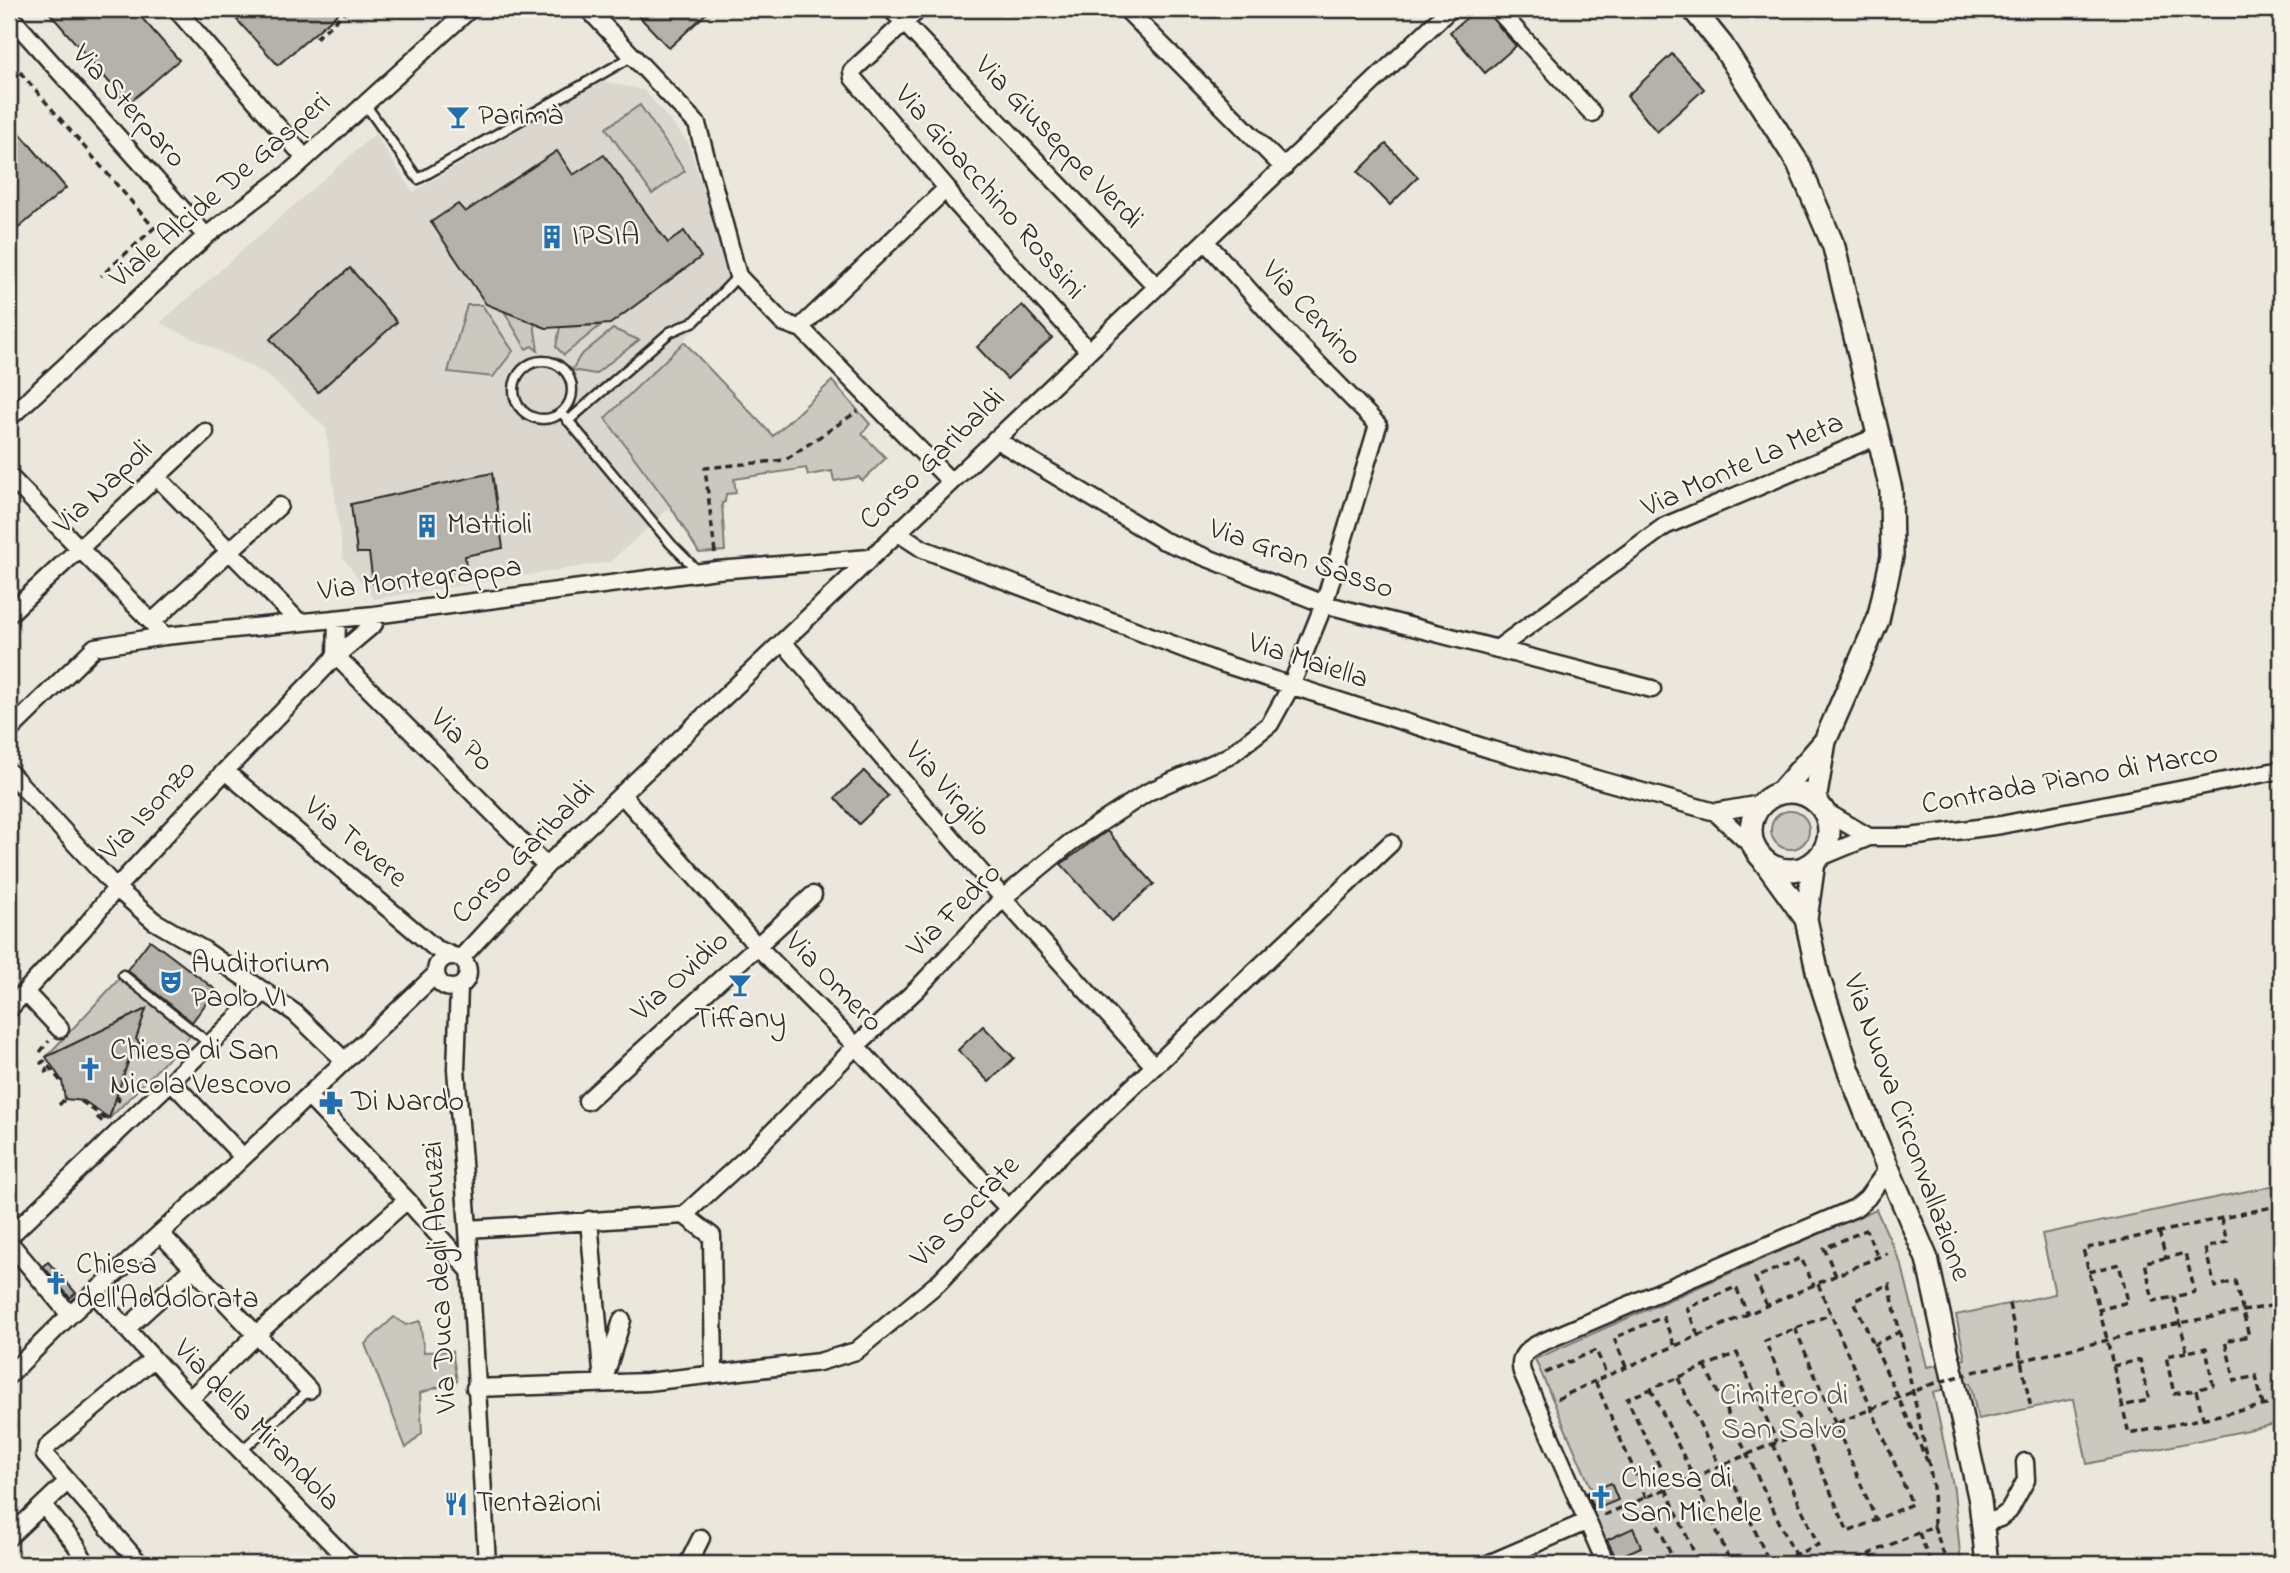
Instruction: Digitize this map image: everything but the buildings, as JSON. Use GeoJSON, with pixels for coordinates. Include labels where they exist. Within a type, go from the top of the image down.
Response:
{"type":"FeatureCollection","features":[{"type":"Feature","properties":{"kind":"street"},"geometry":{"type":"LineString","coordinates":[[176,9],[305,159]]}},
{"type":"Feature","properties":{"kind":"street","name":"Viale Alcide De Gasperi"},"geometry":{"type":"LineString","coordinates":[[9,418],[206,236],[305,159],[470,9]]}},
{"type":"Feature","properties":{"kind":"street"},"geometry":{"type":"LineString","coordinates":[[587,9],[696,124],[738,276],[782,322],[802,329],[950,481]]}},
{"type":"Feature","properties":{"kind":"street","name":"Via Giuseppe Verdi"},"geometry":{"type":"LineString","coordinates":[[891,9],[1156,286]]}},
{"type":"Feature","properties":{"kind":"street"},"geometry":{"type":"LineString","coordinates":[[904,23],[919,9]]}},
{"type":"Feature","properties":{"kind":"street"},"geometry":{"type":"LineString","coordinates":[[1126,9],[1283,168]]}},
{"type":"Feature","properties":{"kind":"street"},"geometry":{"type":"LineString","coordinates":[[1497,9],[1592,113]]}},
{"type":"Feature","properties":{"kind":"street"},"geometry":{"type":"LineString","coordinates":[[1693,9],[1722,45],[1798,163],[1835,247],[1891,490],[1892,556],[1878,620],[1825,741],[1780,793],[1761,804],[1751,821],[1751,840],[1759,855],[1786,870],[1798,869],[1869,837]]}},
{"type":"Feature","properties":{"kind":"street","name":"Corso Garibaldi"},"geometry":{"type":"LineString","coordinates":[[456,957],[546,866],[1283,168],[1446,10]]}},
{"type":"Feature","properties":{"kind":"street","name":"Via Sterparo"},"geometry":{"type":"LineString","coordinates":[[9,15],[206,236]]}},
{"type":"Feature","properties":{"kind":"street","name":"Via Gioacchino Rossini"},"geometry":{"type":"LineString","coordinates":[[904,23],[852,71],[853,78],[947,188],[954,201],[1088,351]]}},
{"type":"Feature","properties":{"kind":"street"},"geometry":{"type":"LineString","coordinates":[[802,329],[805,323],[947,188]]}},
{"type":"Feature","properties":{"kind":"street","name":"Via Cervino"},"geometry":{"type":"LineString","coordinates":[[1205,241],[1280,324],[1378,425]]}},
{"type":"Feature","properties":{"kind":"street","name":"Via Fedro"},"geometry":{"type":"LineString","coordinates":[[684,1216],[753,1152],[856,1046],[917,989],[1003,898],[1071,842],[1148,792],[1229,756],[1270,724],[1291,686],[1324,604],[1378,425]]}},
{"type":"Feature","properties":{"kind":"street","name":"Via Napoli"},"geometry":{"type":"LineString","coordinates":[[9,614],[205,432]]}},
{"type":"Feature","properties":{"kind":"street","name":"Via Monte La Meta"},"geometry":{"type":"LineString","coordinates":[[1497,649],[1665,526],[1878,436]]}},
{"type":"Feature","properties":{"kind":"street","name":"Via Gran Sasso"},"geometry":{"type":"LineString","coordinates":[[995,439],[1162,540],[1324,604],[1652,689]]}},
{"type":"Feature","properties":{"kind":"street"},"geometry":{"type":"LineString","coordinates":[[9,476],[166,636]]}},
{"type":"Feature","properties":{"kind":"street"},"geometry":{"type":"LineString","coordinates":[[157,477],[299,622]]}},
{"type":"Feature","properties":{"kind":"street"},"geometry":{"type":"LineString","coordinates":[[152,622],[279,506]]}},
{"type":"Feature","properties":{"kind":"street","name":"Via Maiella"},"geometry":{"type":"LineString","coordinates":[[897,532],[923,549],[1221,663],[1492,750],[1715,812],[1761,804]]}},
{"type":"Feature","properties":{"kind":"street","name":"Via Montegrappa"},"geometry":{"type":"LineString","coordinates":[[9,731],[95,648],[166,636],[374,615],[717,570],[870,558]]}},
{"type":"Feature","properties":{"kind":"street","name":"Via Isonzo"},"geometry":{"type":"LineString","coordinates":[[9,1009],[225,771],[336,656],[374,624],[374,615]]}},
{"type":"Feature","properties":{"kind":"street"},"geometry":{"type":"LineString","coordinates":[[336,656],[337,619]]}},
{"type":"Feature","properties":{"kind":"street","name":"Via Virgilo"},"geometry":{"type":"LineString","coordinates":[[783,642],[1003,898],[1154,1066]]}},
{"type":"Feature","properties":{"kind":"street","name":"Via Po"},"geometry":{"type":"LineString","coordinates":[[336,656],[546,866]]}},
{"type":"Feature","properties":{"kind":"street"},"geometry":{"type":"LineString","coordinates":[[1816,860],[1829,835],[1828,822],[1819,806],[1825,741]]}},
{"type":"Feature","properties":{"kind":"street","name":"Via Tevere"},"geometry":{"type":"LineString","coordinates":[[225,771],[435,948],[456,957]]}},
{"type":"Feature","properties":{"kind":"street","name":"Contrada Piano di Marco"},"geometry":{"type":"LineString","coordinates":[[1869,837],[1910,837],[2001,825],[2281,771]]}},
{"type":"Feature","properties":{"kind":"street"},"geometry":{"type":"LineString","coordinates":[[9,772],[116,888],[154,921],[204,950],[265,991],[295,1013],[345,1061]]}},
{"type":"Feature","properties":{"kind":"street"},"geometry":{"type":"LineString","coordinates":[[1780,793],[1792,791],[1804,794],[1869,837]]}},
{"type":"Feature","properties":{"kind":"street","name":"Via Omero"},"geometry":{"type":"LineString","coordinates":[[622,794],[757,946],[856,1046],[1008,1208]]}},
{"type":"Feature","properties":{"kind":"street","name":"Via Maiella"},"geometry":{"type":"LineString","coordinates":[[1715,812],[1759,855]]}},
{"type":"Feature","properties":{"kind":"street","name":"Via Socrate"},"geometry":{"type":"LineString","coordinates":[[475,1388],[647,1382],[819,1362],[856,1351],[938,1283],[1055,1160],[1391,843]]}},
{"type":"Feature","properties":{"kind":"street","name":"Via Nuova Circonvallazione"},"geometry":{"type":"LineString","coordinates":[[1759,855],[1805,919],[1818,975],[1848,1069],[1927,1259],[1957,1391],[1983,1524],[1987,1564]]}},
{"type":"Feature","properties":{"kind":"street","name":"Via Nuova Circonvallazione"},"geometry":{"type":"LineString","coordinates":[[1805,919],[1816,860]]}},
{"type":"Feature","properties":{"kind":"street","name":"Via Ovidio"},"geometry":{"type":"LineString","coordinates":[[587,1101],[813,895]]}},
{"type":"Feature","properties":{"kind":"street"},"geometry":{"type":"LineString","coordinates":[[9,1375],[436,974],[441,959],[456,957],[467,966],[468,975],[459,987],[444,986],[436,974]]}},
{"type":"Feature","properties":{"kind":"street","name":"Via Duca degli Abruzzi"},"geometry":{"type":"LineString","coordinates":[[459,987],[456,1069],[487,1564]]}},
{"type":"Feature","properties":{"kind":"street"},"geometry":{"type":"LineString","coordinates":[[70,1315],[9,1240],[265,991]]}},
{"type":"Feature","properties":{"kind":"street"},"geometry":{"type":"LineString","coordinates":[[25,992],[60,1029]]}},
{"type":"Feature","properties":{"kind":"street"},"geometry":{"type":"LineString","coordinates":[[172,1082],[243,1157]]}},
{"type":"Feature","properties":{"kind":"street"},"geometry":{"type":"LineString","coordinates":[[308,1097],[407,1200],[469,1270]]}},
{"type":"Feature","properties":{"kind":"street"},"geometry":{"type":"LineString","coordinates":[[1606,1564],[1522,1372],[1520,1365],[1525,1352],[1538,1344],[1855,1208],[1867,1198],[1888,1169]]}},
{"type":"Feature","properties":{"kind":"street"},"geometry":{"type":"LineString","coordinates":[[190,1399],[407,1200]]}},
{"type":"Feature","properties":{"kind":"street"},"geometry":{"type":"LineString","coordinates":[[468,1229],[684,1216],[712,1236],[714,1374]]}},
{"type":"Feature","properties":{"kind":"street"},"geometry":{"type":"LineString","coordinates":[[589,1220],[603,1383]]}},
{"type":"Feature","properties":{"kind":"street"},"geometry":{"type":"LineString","coordinates":[[161,1234],[309,1390]]}},
{"type":"Feature","properties":{"kind":"street"},"geometry":{"type":"LineString","coordinates":[[126,1329],[193,1268]]}},
{"type":"Feature","properties":{"kind":"street","name":"Via della Mirandola"},"geometry":{"type":"LineString","coordinates":[[94,1293],[240,1452],[347,1560]]}},
{"type":"Feature","properties":{"kind":"street"},"geometry":{"type":"LineString","coordinates":[[603,1383],[622,1320]]}},
{"type":"Feature","properties":{"kind":"street"},"geometry":{"type":"LineString","coordinates":[[140,1564],[45,1455],[48,1446],[153,1359]]}},
{"type":"Feature","properties":{"kind":"street"},"geometry":{"type":"LineString","coordinates":[[1983,1524],[2000,1518],[2009,1511],[2026,1480],[2025,1462]]}},
{"type":"Feature","properties":{"kind":"street"},"geometry":{"type":"LineString","coordinates":[[9,1537],[68,1481]]}},
{"type":"Feature","properties":{"kind":"street"},"geometry":{"type":"LineString","coordinates":[[43,1505],[76,1545],[86,1564]]}},
{"type":"Feature","properties":{"kind":"street"},"geometry":{"type":"LineString","coordinates":[[1488,1564],[1586,1522]]}},
{"type":"Feature","properties":{"kind":"street"},"geometry":{"type":"LineString","coordinates":[[688,1564],[701,1538]]}},
{"type":"Feature","properties":{"kind":"street"},"geometry":{"type":"LineString","coordinates":[[326,1564],[347,1560]]}},
{"type":"Feature","properties":{"kind":"lane"},"geometry":{"type":"LineString","coordinates":[[365,104],[418,179],[633,56]]}},
{"type":"Feature","properties":{"kind":"lane"},"geometry":{"type":"LineString","coordinates":[[568,421],[670,332],[695,321],[738,276]]}},
{"type":"Feature","properties":{"kind":"lane"},"geometry":{"type":"LineString","coordinates":[[540,360],[558,364],[565,370],[573,388],[568,406],[562,413],[543,420],[524,413],[514,396],[516,376],[540,360]]}},
{"type":"Feature","properties":{"kind":"lane"},"geometry":{"type":"LineString","coordinates":[[562,413],[671,544],[700,573]]}},
{"type":"Feature","properties":{"kind":"lane"},"geometry":{"type":"LineString","coordinates":[[123,975],[210,1044]]}},
{"type":"Feature","properties":{"kind":"lane"},"geometry":{"type":"LineString","coordinates":[[240,1452],[309,1390]]}},
{"type":"Feature","properties":{"kind":"path"},"geometry":{"type":"LineString","coordinates":[[316,38],[349,9]]}},
{"type":"Feature","properties":{"kind":"path"},"geometry":{"type":"LineString","coordinates":[[20,72],[154,228],[101,276]]}},
{"type":"Feature","properties":{"kind":"path"},"geometry":{"type":"LineString","coordinates":[[717,570],[705,468],[785,460],[872,402]]}},
{"type":"Feature","properties":{"kind":"path"},"geometry":{"type":"LineString","coordinates":[[44,1073],[47,1071],[41,1063],[44,1061],[63,1084]]}},
{"type":"Feature","properties":{"kind":"path"},"geometry":{"type":"LineString","coordinates":[[59,1105],[65,1099]]}},
{"type":"Feature","properties":{"kind":"path"},"geometry":{"type":"LineString","coordinates":[[81,1101],[106,1119],[103,1122],[96,1116],[94,1118]]}},
{"type":"Feature","properties":{"kind":"path"},"geometry":{"type":"LineString","coordinates":[[2281,1205],[2082,1249],[2129,1434],[2281,1402]]}},
{"type":"Feature","properties":{"kind":"path"},"geometry":{"type":"LineString","coordinates":[[2221,1218],[2227,1242],[2205,1248],[2215,1287],[2235,1281],[2249,1336],[2225,1341],[2235,1381],[2256,1376],[2263,1406]]}},
{"type":"Feature","properties":{"kind":"path"},"geometry":{"type":"LineString","coordinates":[[1836,1276],[1824,1248],[1866,1230],[1878,1257]]}},
{"type":"Feature","properties":{"kind":"path"},"geometry":{"type":"LineString","coordinates":[[2159,1232],[2166,1258]]}},
{"type":"Feature","properties":{"kind":"path"},"geometry":{"type":"LineString","coordinates":[[1557,1399],[1887,1253]]}},
{"type":"Feature","properties":{"kind":"path"},"geometry":{"type":"LineString","coordinates":[[2185,1253],[2195,1292],[2174,1297],[2153,1301],[2145,1262],[2185,1253]]}},
{"type":"Feature","properties":{"kind":"path"},"geometry":{"type":"LineString","coordinates":[[1767,1306],[1755,1278],[1801,1258],[1831,1314],[1912,1504],[1848,1532],[1765,1341],[1831,1314]]}},
{"type":"Feature","properties":{"kind":"path"},"geometry":{"type":"LineString","coordinates":[[2088,1272],[2119,1264],[2128,1302],[2099,1310]]}},
{"type":"Feature","properties":{"kind":"path"},"geometry":{"type":"LineString","coordinates":[[1929,1465],[1854,1301],[1889,1284],[1929,1465],[1933,1487],[1934,1526],[1947,1564]]}},
{"type":"Feature","properties":{"kind":"path"},"geometry":{"type":"LineString","coordinates":[[1699,1336],[1687,1308],[1736,1287],[1748,1315]]}},
{"type":"Feature","properties":{"kind":"path"},"geometry":{"type":"LineString","coordinates":[[2174,1297],[2188,1352]]}},
{"type":"Feature","properties":{"kind":"path"},"geometry":{"type":"LineString","coordinates":[[1586,1522],[1775,1443],[1835,1424],[1929,1385],[2020,1360],[2243,1311],[2281,1300]]}},
{"type":"Feature","properties":{"kind":"path"},"geometry":{"type":"LineString","coordinates":[[2009,1304],[2031,1408]]}},
{"type":"Feature","properties":{"kind":"path"},"geometry":{"type":"LineString","coordinates":[[1626,1367],[1614,1338],[1662,1317],[1675,1346]]}},
{"type":"Feature","properties":{"kind":"path"},"geometry":{"type":"LineString","coordinates":[[1795,1328],[1876,1520]]}},
{"type":"Feature","properties":{"kind":"path"},"geometry":{"type":"LineString","coordinates":[[1873,1345],[1901,1331]]}},
{"type":"Feature","properties":{"kind":"path"},"geometry":{"type":"LineString","coordinates":[[2206,1348],[2213,1385],[2174,1394],[2166,1356],[2188,1352],[2206,1348]]}},
{"type":"Feature","properties":{"kind":"path"},"geometry":{"type":"LineString","coordinates":[[1545,1373],[1596,1350],[1608,1376]]}},
{"type":"Feature","properties":{"kind":"path"},"geometry":{"type":"LineString","coordinates":[[1699,1564],[1627,1399],[1737,1353],[1818,1545],[1771,1564],[1726,1464]]}},
{"type":"Feature","properties":{"kind":"path"},"geometry":{"type":"LineString","coordinates":[[2113,1366],[2140,1360],[2149,1400],[2122,1406]]}},
{"type":"Feature","properties":{"kind":"path"},"geometry":{"type":"LineString","coordinates":[[1705,1366],[1795,1555]]}},
{"type":"Feature","properties":{"kind":"path"},"geometry":{"type":"LineString","coordinates":[[1678,1378],[1720,1467]]}},
{"type":"Feature","properties":{"kind":"path"},"geometry":{"type":"LineString","coordinates":[[1595,1381],[1675,1564]]}},
{"type":"Feature","properties":{"kind":"path"},"geometry":{"type":"LineString","coordinates":[[1651,1389],[1694,1478],[1731,1564]]}},
{"type":"Feature","properties":{"kind":"path"},"geometry":{"type":"LineString","coordinates":[[2196,1390],[2203,1418]]}},
{"type":"Feature","properties":{"kind":"path"},"geometry":{"type":"LineString","coordinates":[[1848,1564],[1934,1526]]}},
{"type":"Feature","properties":{"kind":"path"},"geometry":{"type":"LineString","coordinates":[[1919,1533],[1931,1564]]}},
{"type":"Feature","properties":{"kind":"path"},"geometry":{"type":"LineString","coordinates":[[1870,1553],[1875,1564]]}},
{"type":"Feature","properties":{"kind":"shaded area"},"geometry":{"type":"Polygon","coordinates":[[[601,81],[644,90],[688,142],[732,283],[738,287],[605,417],[671,507],[610,562],[374,599],[343,558],[326,428],[265,373],[160,323],[375,134],[413,192],[601,81]]]}},
{"type":"Feature","properties":{"kind":"green space"},"geometry":{"type":"Polygon","coordinates":[[[640,105],[685,171],[652,194],[606,128],[640,105]]]}},
{"type":"Feature","properties":{"kind":"green space"},"geometry":{"type":"Polygon","coordinates":[[[467,305],[482,305],[513,351],[493,377],[448,372],[467,305]]]}},
{"type":"Feature","properties":{"kind":"green space"},"geometry":{"type":"Polygon","coordinates":[[[504,311],[534,323],[538,351],[532,346],[526,349],[504,311]]]}},
{"type":"Feature","properties":{"kind":"green space"},"geometry":{"type":"Polygon","coordinates":[[[601,325],[564,355],[556,347],[560,327],[601,325]]]}},
{"type":"Feature","properties":{"kind":"green space"},"geometry":{"type":"Polygon","coordinates":[[[613,329],[639,340],[595,374],[572,370],[580,356],[613,329]]]}},
{"type":"Feature","properties":{"kind":"green space"},"geometry":{"type":"Polygon","coordinates":[[[684,342],[773,436],[832,381],[870,424],[862,434],[886,458],[862,481],[859,477],[834,481],[832,471],[808,475],[806,468],[734,479],[736,493],[726,494],[725,502],[722,503],[725,551],[699,553],[671,507],[605,418],[684,342]]]}},
{"type":"Feature","properties":{"kind":"green space"},"geometry":{"type":"Polygon","coordinates":[[[1790,811],[1803,817],[1809,830],[1803,843],[1790,849],[1777,843],[1771,830],[1777,817],[1790,811]]]}},
{"type":"Feature","properties":{"kind":"green space"},"geometry":{"type":"Polygon","coordinates":[[[122,976],[191,1035],[109,1119],[146,1009],[46,1057],[122,976]]]}},
{"type":"Feature","properties":{"kind":"green space","name":"Cimitero di San Salvo"},"geometry":{"type":"Polygon","coordinates":[[[2281,1184],[2281,1423],[2087,1464],[2074,1399],[1978,1419],[1970,1383],[1933,1392],[1954,1490],[1961,1564],[1623,1564],[1620,1557],[1607,1563],[1578,1497],[1592,1490],[1535,1359],[1876,1209],[1902,1266],[1927,1367],[1965,1359],[1956,1315],[2055,1294],[2042,1234],[2281,1184]]]}},
{"type":"Feature","properties":{"kind":"green space"},"geometry":{"type":"Polygon","coordinates":[[[394,1317],[406,1325],[420,1321],[424,1352],[452,1351],[457,1381],[420,1393],[422,1433],[406,1448],[365,1344],[394,1317]]]}},
{"type":"Feature","properties":{"kind":"place","name":"Parimà"},"geometry":{"type":"Point","coordinates":[458,117]}},
{"type":"Feature","properties":{"kind":"place","name":"IPSIA"},"geometry":{"type":"Point","coordinates":[552,237]}},
{"type":"Feature","properties":{"kind":"place","name":"Mattioli"},"geometry":{"type":"Point","coordinates":[427,526]}},
{"type":"Feature","properties":{"kind":"place","name":"Auditorium Paolo VI"},"geometry":{"type":"Point","coordinates":[171,982]}},
{"type":"Feature","properties":{"kind":"place","name":"Tiffany"},"geometry":{"type":"Point","coordinates":[740,985]}},
{"type":"Feature","properties":{"kind":"place","name":"Chiesa di San Nicola Vescovo"},"geometry":{"type":"Point","coordinates":[90,1069]}},
{"type":"Feature","properties":{"kind":"place","name":"Di Nardo"},"geometry":{"type":"Point","coordinates":[331,1103]}},
{"type":"Feature","properties":{"kind":"place","name":"Chiesa dell'Addolorata"},"geometry":{"type":"Point","coordinates":[56,1283]}},
{"type":"Feature","properties":{"kind":"place","name":"Chiesa di San Michele"},"geometry":{"type":"Point","coordinates":[1601,1497]}},
{"type":"Feature","properties":{"kind":"place","name":"Tentazioni"},"geometry":{"type":"Point","coordinates":[456,1504]}}]}
